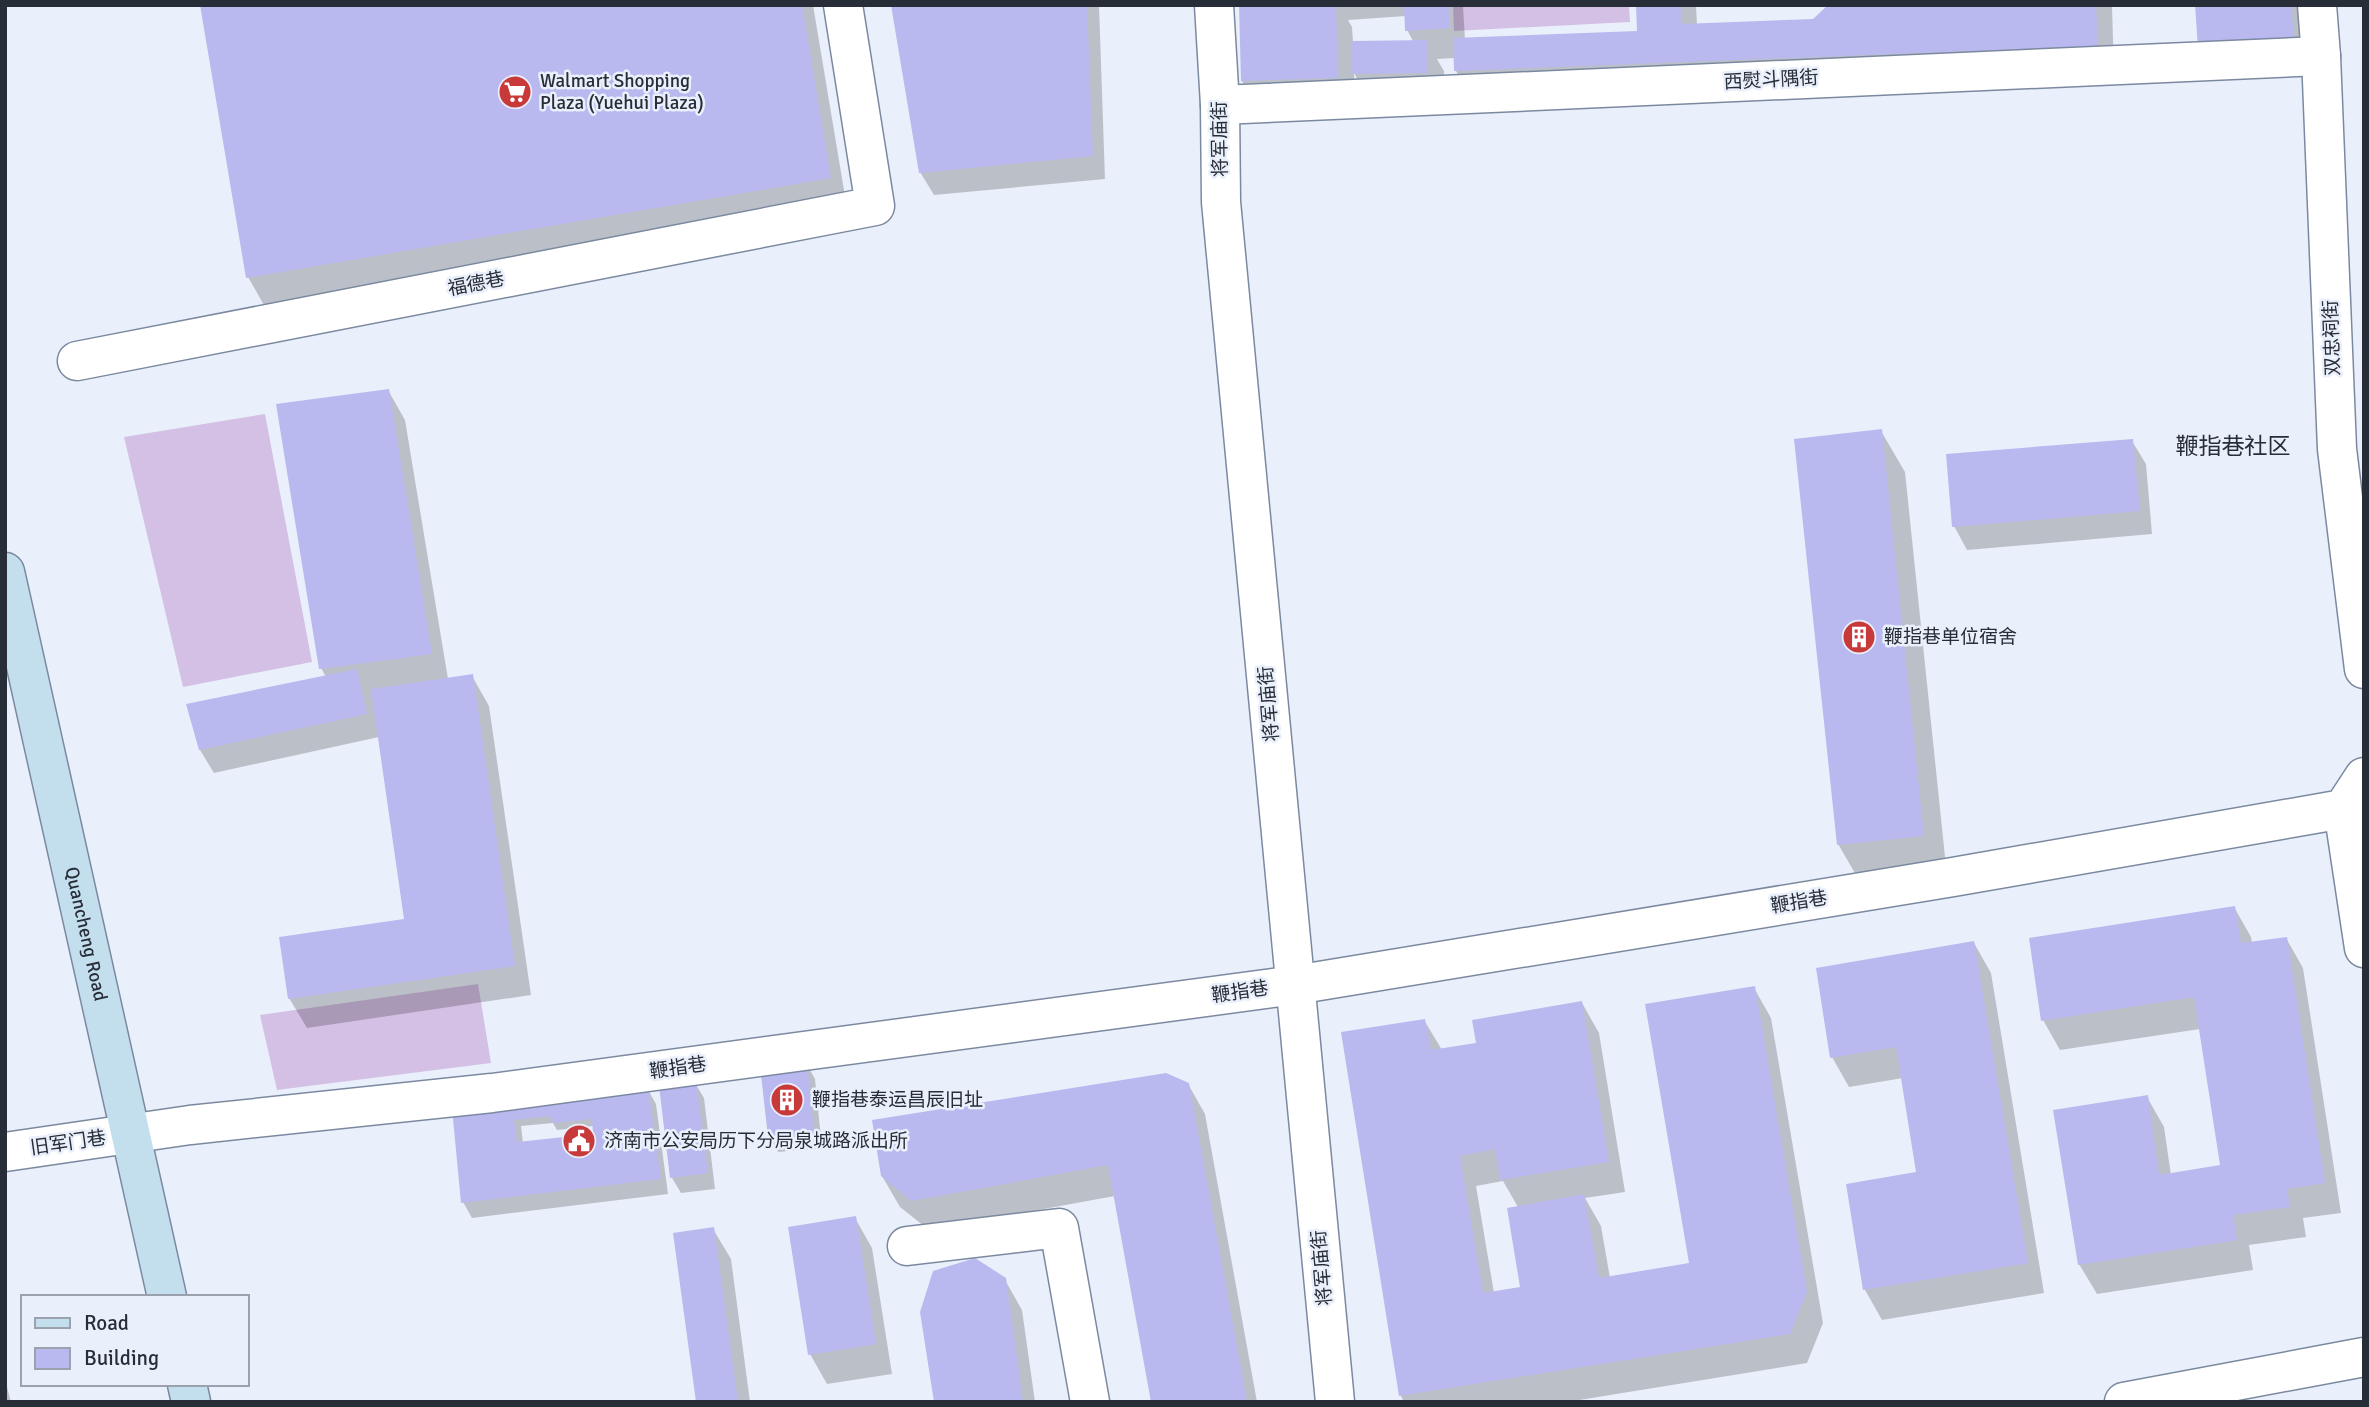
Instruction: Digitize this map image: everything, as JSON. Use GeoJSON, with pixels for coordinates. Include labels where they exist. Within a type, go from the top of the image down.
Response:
{"type":"FeatureCollection","features":[{"type":"Feature","properties":{"kind":"main road","name":"Quancheng Road"},"geometry":{"type":"LineString","coordinates":[[5,572],[167,1295]]}},
{"type":"Feature","properties":{"kind":"street","name":"福德巷"},"geometry":{"type":"LineString","coordinates":[[77,361],[875,206],[843,5]]}},
{"type":"Feature","properties":{"kind":"street","name":"将军庙街"},"geometry":{"type":"LineString","coordinates":[[1214,5],[1220,105],[1221,202],[1335,1402]]}},
{"type":"Feature","properties":{"kind":"street","name":"双忠祠街"},"geometry":{"type":"LineString","coordinates":[[2317,5],[2364,669]]}},
{"type":"Feature","properties":{"kind":"street","name":"西熨斗隅街"},"geometry":{"type":"LineString","coordinates":[[1220,105],[2322,56]]}},
{"type":"Feature","properties":{"kind":"street"},"geometry":{"type":"LineString","coordinates":[[2364,777],[2343,810],[2364,948]]}},
{"type":"Feature","properties":{"kind":"street","name":"鞭指巷"},"geometry":{"type":"LineString","coordinates":[[131,1134],[190,1125],[492,1093],[1295,985],[2343,810]]}},
{"type":"Feature","properties":{"kind":"street","name":"旧军门巷"},"geometry":{"type":"LineString","coordinates":[[5,1152],[131,1134]]}},
{"type":"Feature","properties":{"kind":"street"},"geometry":{"type":"LineString","coordinates":[[907,1246],[1059,1228],[1090,1402]]}},
{"type":"Feature","properties":{"kind":"street"},"geometry":{"type":"LineString","coordinates":[[2124,1402],[2364,1357]]}},
{"type":"Feature","properties":{"kind":"shaded area"},"geometry":{"type":"Polygon","coordinates":[[[1453,5],[1629,5],[1630,22],[1454,31],[1453,5]]]}},
{"type":"Feature","properties":{"kind":"shaded area"},"geometry":{"type":"Polygon","coordinates":[[[265,414],[312,662],[183,687],[124,437],[265,414]]]}},
{"type":"Feature","properties":{"kind":"shaded area"},"geometry":{"type":"Polygon","coordinates":[[[478,984],[491,1063],[277,1090],[260,1015],[478,984]]]}},
{"type":"Feature","properties":{"kind":"building","name":"Walmart Shopping Plaza (Yuehui Plaza)"},"geometry":{"type":"Polygon","coordinates":[[[200,5],[802,5],[831,178],[246,278],[200,5]]]}},
{"type":"Feature","properties":{"kind":"building"},"geometry":{"type":"Polygon","coordinates":[[[891,5],[1087,5],[1093,156],[919,173],[891,5]]]}},
{"type":"Feature","properties":{"kind":"building"},"geometry":{"type":"Polygon","coordinates":[[[1239,5],[1336,5],[1338,78],[1241,81],[1239,5]]]}},
{"type":"Feature","properties":{"kind":"building"},"geometry":{"type":"Polygon","coordinates":[[[1404,5],[1448,5],[1450,28],[1405,31],[1404,5]]]}},
{"type":"Feature","properties":{"kind":"building"},"geometry":{"type":"Polygon","coordinates":[[[1636,5],[1681,5],[1682,24],[1813,19],[1828,5],[2096,5],[2098,46],[1454,71],[1453,38],[1637,31],[1636,5]]]}},
{"type":"Feature","properties":{"kind":"building"},"geometry":{"type":"Polygon","coordinates":[[[2195,5],[2291,5],[2294,40],[2198,48],[2195,5]]]}},
{"type":"Feature","properties":{"kind":"building"},"geometry":{"type":"Polygon","coordinates":[[[1428,40],[1428,73],[1352,74],[1352,41],[1428,40]]]}},
{"type":"Feature","properties":{"kind":"building"},"geometry":{"type":"Polygon","coordinates":[[[389,389],[432,654],[319,669],[276,404],[389,389]]]}},
{"type":"Feature","properties":{"kind":"building","name":"鞭指巷单位宿舍"},"geometry":{"type":"Polygon","coordinates":[[[1882,429],[1924,836],[1837,845],[1794,439],[1882,429]]]}},
{"type":"Feature","properties":{"kind":"building"},"geometry":{"type":"Polygon","coordinates":[[[2133,439],[2140,511],[1952,527],[1946,454],[2133,439]]]}},
{"type":"Feature","properties":{"kind":"building"},"geometry":{"type":"Polygon","coordinates":[[[357,669],[367,714],[199,750],[186,704],[357,669]]]}},
{"type":"Feature","properties":{"kind":"building"},"geometry":{"type":"Polygon","coordinates":[[[473,674],[515,966],[288,999],[279,937],[404,919],[371,689],[473,674]]]}},
{"type":"Feature","properties":{"kind":"building"},"geometry":{"type":"Polygon","coordinates":[[[2235,906],[2241,943],[2287,937],[2325,1183],[2287,1189],[2290,1207],[2233,1215],[2237,1240],[2078,1265],[2053,1110],[2148,1095],[2159,1175],[2220,1165],[2194,997],[2041,1021],[2029,938],[2235,906]]]}},
{"type":"Feature","properties":{"kind":"building"},"geometry":{"type":"Polygon","coordinates":[[[1974,941],[2028,1263],[1863,1290],[1846,1184],[1916,1172],[1896,1047],[1830,1058],[1816,968],[1974,941]]]}},
{"type":"Feature","properties":{"kind":"building"},"geometry":{"type":"Polygon","coordinates":[[[1755,986],[1807,1292],[1790,1334],[1399,1396],[1341,1032],[1425,1019],[1431,1050],[1476,1043],[1472,1020],[1582,1001],[1609,1162],[1500,1180],[1495,1149],[1460,1156],[1483,1293],[1520,1287],[1507,1208],[1584,1194],[1599,1278],[1689,1263],[1645,1004],[1755,986]]]}},
{"type":"Feature","properties":{"kind":"building","name":"鞭指巷泰运昌辰旧址"},"geometry":{"type":"Polygon","coordinates":[[[807,1062],[814,1133],[768,1137],[760,1066],[807,1062]]]}},
{"type":"Feature","properties":{"kind":"building"},"geometry":{"type":"Polygon","coordinates":[[[1166,1073],[1189,1083],[1247,1402],[1151,1402],[1108,1165],[911,1201],[881,1176],[872,1120],[1166,1073]]]}},
{"type":"Feature","properties":{"kind":"building"},"geometry":{"type":"Polygon","coordinates":[[[696,1081],[708,1173],[670,1178],[659,1086],[696,1081]]]}},
{"type":"Feature","properties":{"kind":"building","name":"济南市公安局历下分局泉城路派出所"},"geometry":{"type":"Polygon","coordinates":[[[648,1087],[661,1179],[461,1203],[452,1108],[648,1087]],[[550,1116],[514,1120],[517,1142],[593,1134],[592,1119],[552,1123],[550,1116]]]}},
{"type":"Feature","properties":{"kind":"building"},"geometry":{"type":"Polygon","coordinates":[[[856,1216],[876,1344],[808,1355],[788,1227],[856,1216]]]}},
{"type":"Feature","properties":{"kind":"building"},"geometry":{"type":"Polygon","coordinates":[[[714,1227],[738,1402],[696,1402],[673,1233],[714,1227]]]}},
{"type":"Feature","properties":{"kind":"building"},"geometry":{"type":"Polygon","coordinates":[[[975,1258],[1006,1278],[1023,1402],[934,1402],[920,1312],[933,1271],[975,1258]]]}},
{"type":"Feature","properties":{"kind":"place","name":"Walmart Shopping Plaza (Yuehui Plaza)"},"geometry":{"type":"Point","coordinates":[515,92]}},
{"type":"Feature","properties":{"kind":"place","name":"鞭指巷单位宿舍"},"geometry":{"type":"Point","coordinates":[1859,637]}},
{"type":"Feature","properties":{"kind":"place","name":"鞭指巷泰运昌辰旧址"},"geometry":{"type":"Point","coordinates":[787,1100]}},
{"type":"Feature","properties":{"kind":"place","name":"济南市公安局历下分局泉城路派出所"},"geometry":{"type":"Point","coordinates":[579,1141]}},
{"type":"Feature","properties":{"kind":"district","name":"鞭指巷社区"},"geometry":{"type":"Point","coordinates":[2233,446]}}]}
